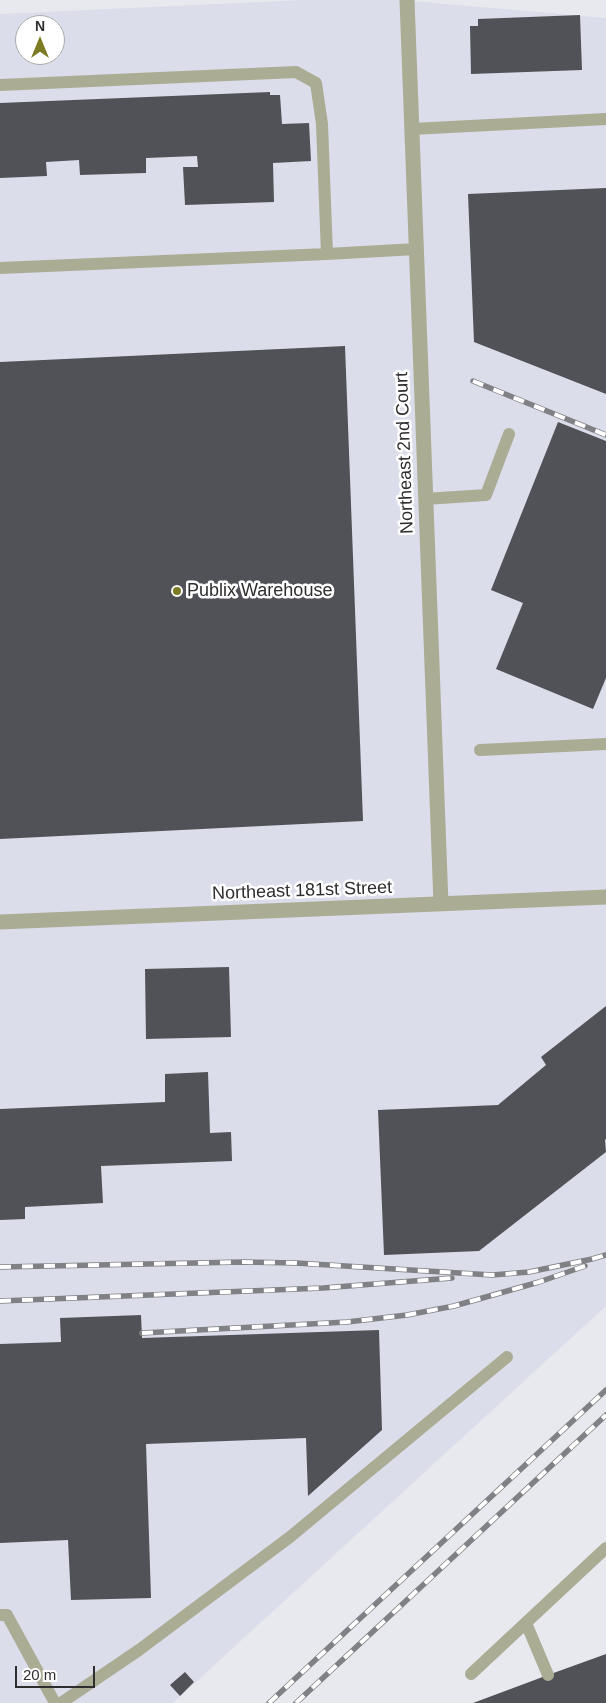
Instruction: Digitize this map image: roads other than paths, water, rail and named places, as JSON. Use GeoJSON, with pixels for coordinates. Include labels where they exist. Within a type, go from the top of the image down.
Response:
{"type":"FeatureCollection","features":[{"type":"Feature","properties":{"kind":"street","name":"Northeast 2nd Court"},"geometry":{"type":"LineString","coordinates":[[407,0],[440,904]]}},
{"type":"Feature","properties":{"kind":"street","name":"Northeast 181st Street"},"geometry":{"type":"LineString","coordinates":[[0,922],[606,897]]}},
{"type":"Feature","properties":{"kind":"lane"},"geometry":{"type":"LineString","coordinates":[[0,85],[296,72],[316,83],[322,124],[327,254]]}},
{"type":"Feature","properties":{"kind":"lane"},"geometry":{"type":"LineString","coordinates":[[412,129],[606,119]]}},
{"type":"Feature","properties":{"kind":"lane"},"geometry":{"type":"LineString","coordinates":[[0,268],[416,249]]}},
{"type":"Feature","properties":{"kind":"lane"},"geometry":{"type":"LineString","coordinates":[[425,499],[486,495],[510,434]]}},
{"type":"Feature","properties":{"kind":"lane"},"geometry":{"type":"LineString","coordinates":[[480,750],[606,744]]}},
{"type":"Feature","properties":{"kind":"lane"},"geometry":{"type":"LineString","coordinates":[[61,1703],[139,1650],[290,1537],[507,1357]]}},
{"type":"Feature","properties":{"kind":"lane"},"geometry":{"type":"LineString","coordinates":[[471,1674],[606,1548]]}},
{"type":"Feature","properties":{"kind":"lane"},"geometry":{"type":"LineString","coordinates":[[0,1615],[7,1615],[55,1703]]}},
{"type":"Feature","properties":{"kind":"lane"},"geometry":{"type":"LineString","coordinates":[[526,1623],[548,1675]]}},
{"type":"Feature","properties":{"kind":"railway"},"geometry":{"type":"LineString","coordinates":[[473,381],[606,435]]}},
{"type":"Feature","properties":{"kind":"railway"},"geometry":{"type":"LineString","coordinates":[[0,1267],[243,1262],[296,1263],[492,1275],[529,1272],[606,1255]]}},
{"type":"Feature","properties":{"kind":"railway"},"geometry":{"type":"LineString","coordinates":[[142,1333],[347,1322],[407,1315],[454,1306],[539,1282],[585,1266]]}},
{"type":"Feature","properties":{"kind":"railway"},"geometry":{"type":"LineString","coordinates":[[0,1301],[323,1288],[452,1278]]}},
{"type":"Feature","properties":{"kind":"railway"},"geometry":{"type":"LineString","coordinates":[[269,1703],[606,1390]]}},
{"type":"Feature","properties":{"kind":"railway"},"geometry":{"type":"LineString","coordinates":[[296,1703],[606,1415]]}},
{"type":"Feature","properties":{"kind":"place","name":"Publix Warehouse"},"geometry":{"type":"Point","coordinates":[177,591]}}]}
